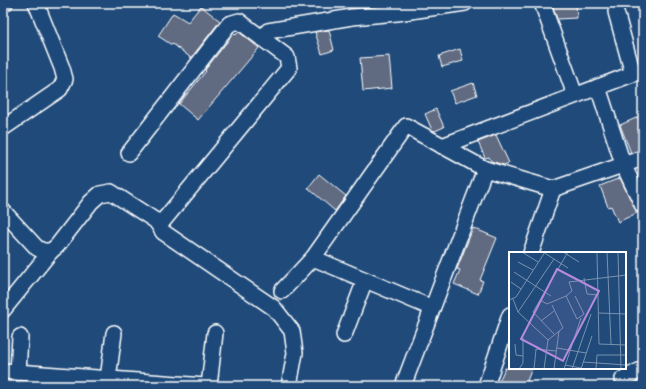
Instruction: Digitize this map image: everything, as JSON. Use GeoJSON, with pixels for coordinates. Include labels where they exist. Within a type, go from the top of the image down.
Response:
{"type":"FeatureCollection","features":[{"type":"Feature","properties":{"kind":"street"},"geometry":{"type":"LineString","coordinates":[[3,128],[60,89],[65,79],[36,3]]}},
{"type":"Feature","properties":{"kind":"street"},"geometry":{"type":"LineString","coordinates":[[268,31],[352,17],[396,13],[465,3]]}},
{"type":"Feature","properties":{"kind":"street"},"geometry":{"type":"LineString","coordinates":[[542,3],[575,95]]}},
{"type":"Feature","properties":{"kind":"street"},"geometry":{"type":"LineString","coordinates":[[442,146],[638,72],[616,12]]}},
{"type":"Feature","properties":{"kind":"street"},"geometry":{"type":"LineString","coordinates":[[128,153],[229,24],[238,21],[287,57],[289,68],[163,221],[156,221]]}},
{"type":"Feature","properties":{"kind":"street"},"geometry":{"type":"LineString","coordinates":[[598,87],[623,164],[643,206]]}},
{"type":"Feature","properties":{"kind":"street"},"geometry":{"type":"LineString","coordinates":[[282,292],[313,258],[406,126],[485,169],[553,189],[643,158]]}},
{"type":"Feature","properties":{"kind":"street"},"geometry":{"type":"LineString","coordinates":[[403,386],[485,169]]}},
{"type":"Feature","properties":{"kind":"street"},"geometry":{"type":"LineString","coordinates":[[531,252],[553,189]]}},
{"type":"Feature","properties":{"kind":"street"},"geometry":{"type":"LineString","coordinates":[[3,310],[51,251],[57,246],[91,202],[100,194],[110,192],[156,221],[163,232],[274,308],[292,331],[295,352],[289,386]]}},
{"type":"Feature","properties":{"kind":"street"},"geometry":{"type":"LineString","coordinates":[[3,211],[37,248],[43,251],[51,251]]}},
{"type":"Feature","properties":{"kind":"street"},"geometry":{"type":"LineString","coordinates":[[313,258],[432,308]]}},
{"type":"Feature","properties":{"kind":"street"},"geometry":{"type":"LineString","coordinates":[[344,335],[365,280]]}},
{"type":"Feature","properties":{"kind":"street"},"geometry":{"type":"LineString","coordinates":[[486,386],[509,318]]}},
{"type":"Feature","properties":{"kind":"street"},"geometry":{"type":"LineString","coordinates":[[108,379],[114,333]]}},
{"type":"Feature","properties":{"kind":"street"},"geometry":{"type":"LineString","coordinates":[[209,386],[215,333]]}},
{"type":"Feature","properties":{"kind":"street"},"geometry":{"type":"LineString","coordinates":[[20,337],[10,371],[205,386]]}},
{"type":"Feature","properties":{"kind":"street"},"geometry":{"type":"LineString","coordinates":[[623,379],[643,369]]}},
{"type":"Feature","properties":{"kind":"building"},"geometry":{"type":"Polygon","coordinates":[[[552,3],[576,3],[577,18],[557,19],[552,3]]]}},
{"type":"Feature","properties":{"kind":"building"},"geometry":{"type":"Polygon","coordinates":[[[201,6],[220,21],[191,58],[173,44],[172,45],[158,36],[173,13],[188,22],[201,6]]]}},
{"type":"Feature","properties":{"kind":"building"},"geometry":{"type":"Polygon","coordinates":[[[329,30],[334,50],[322,54],[315,32],[329,30]]]}},
{"type":"Feature","properties":{"kind":"building"},"geometry":{"type":"Polygon","coordinates":[[[239,32],[259,48],[198,120],[179,104],[234,33],[236,35],[239,32]]]}},
{"type":"Feature","properties":{"kind":"building"},"geometry":{"type":"Polygon","coordinates":[[[460,49],[463,61],[442,67],[439,56],[460,49]]]}},
{"type":"Feature","properties":{"kind":"building"},"geometry":{"type":"Polygon","coordinates":[[[389,56],[392,88],[363,91],[360,58],[389,56]]]}},
{"type":"Feature","properties":{"kind":"building"},"geometry":{"type":"Polygon","coordinates":[[[473,83],[477,95],[455,103],[450,91],[473,83]]]}},
{"type":"Feature","properties":{"kind":"building"},"geometry":{"type":"Polygon","coordinates":[[[436,109],[444,127],[435,131],[432,130],[425,114],[436,109]]]}},
{"type":"Feature","properties":{"kind":"building"},"geometry":{"type":"Polygon","coordinates":[[[643,115],[643,149],[631,153],[620,125],[643,115]]]}},
{"type":"Feature","properties":{"kind":"building"},"geometry":{"type":"Polygon","coordinates":[[[496,135],[509,163],[504,165],[491,161],[489,157],[485,158],[478,142],[496,135]]]}},
{"type":"Feature","properties":{"kind":"building"},"geometry":{"type":"Polygon","coordinates":[[[319,174],[346,196],[335,211],[308,188],[319,174]]]}},
{"type":"Feature","properties":{"kind":"building"},"geometry":{"type":"Polygon","coordinates":[[[620,178],[637,213],[618,222],[611,206],[608,207],[600,186],[620,178]]]}},
{"type":"Feature","properties":{"kind":"building"},"geometry":{"type":"Polygon","coordinates":[[[473,228],[497,238],[480,280],[483,281],[478,294],[454,284],[460,270],[457,269],[473,228]]]}},
{"type":"Feature","properties":{"kind":"building"},"geometry":{"type":"Polygon","coordinates":[[[505,368],[532,369],[525,386],[497,386],[505,368]]]}}]}
